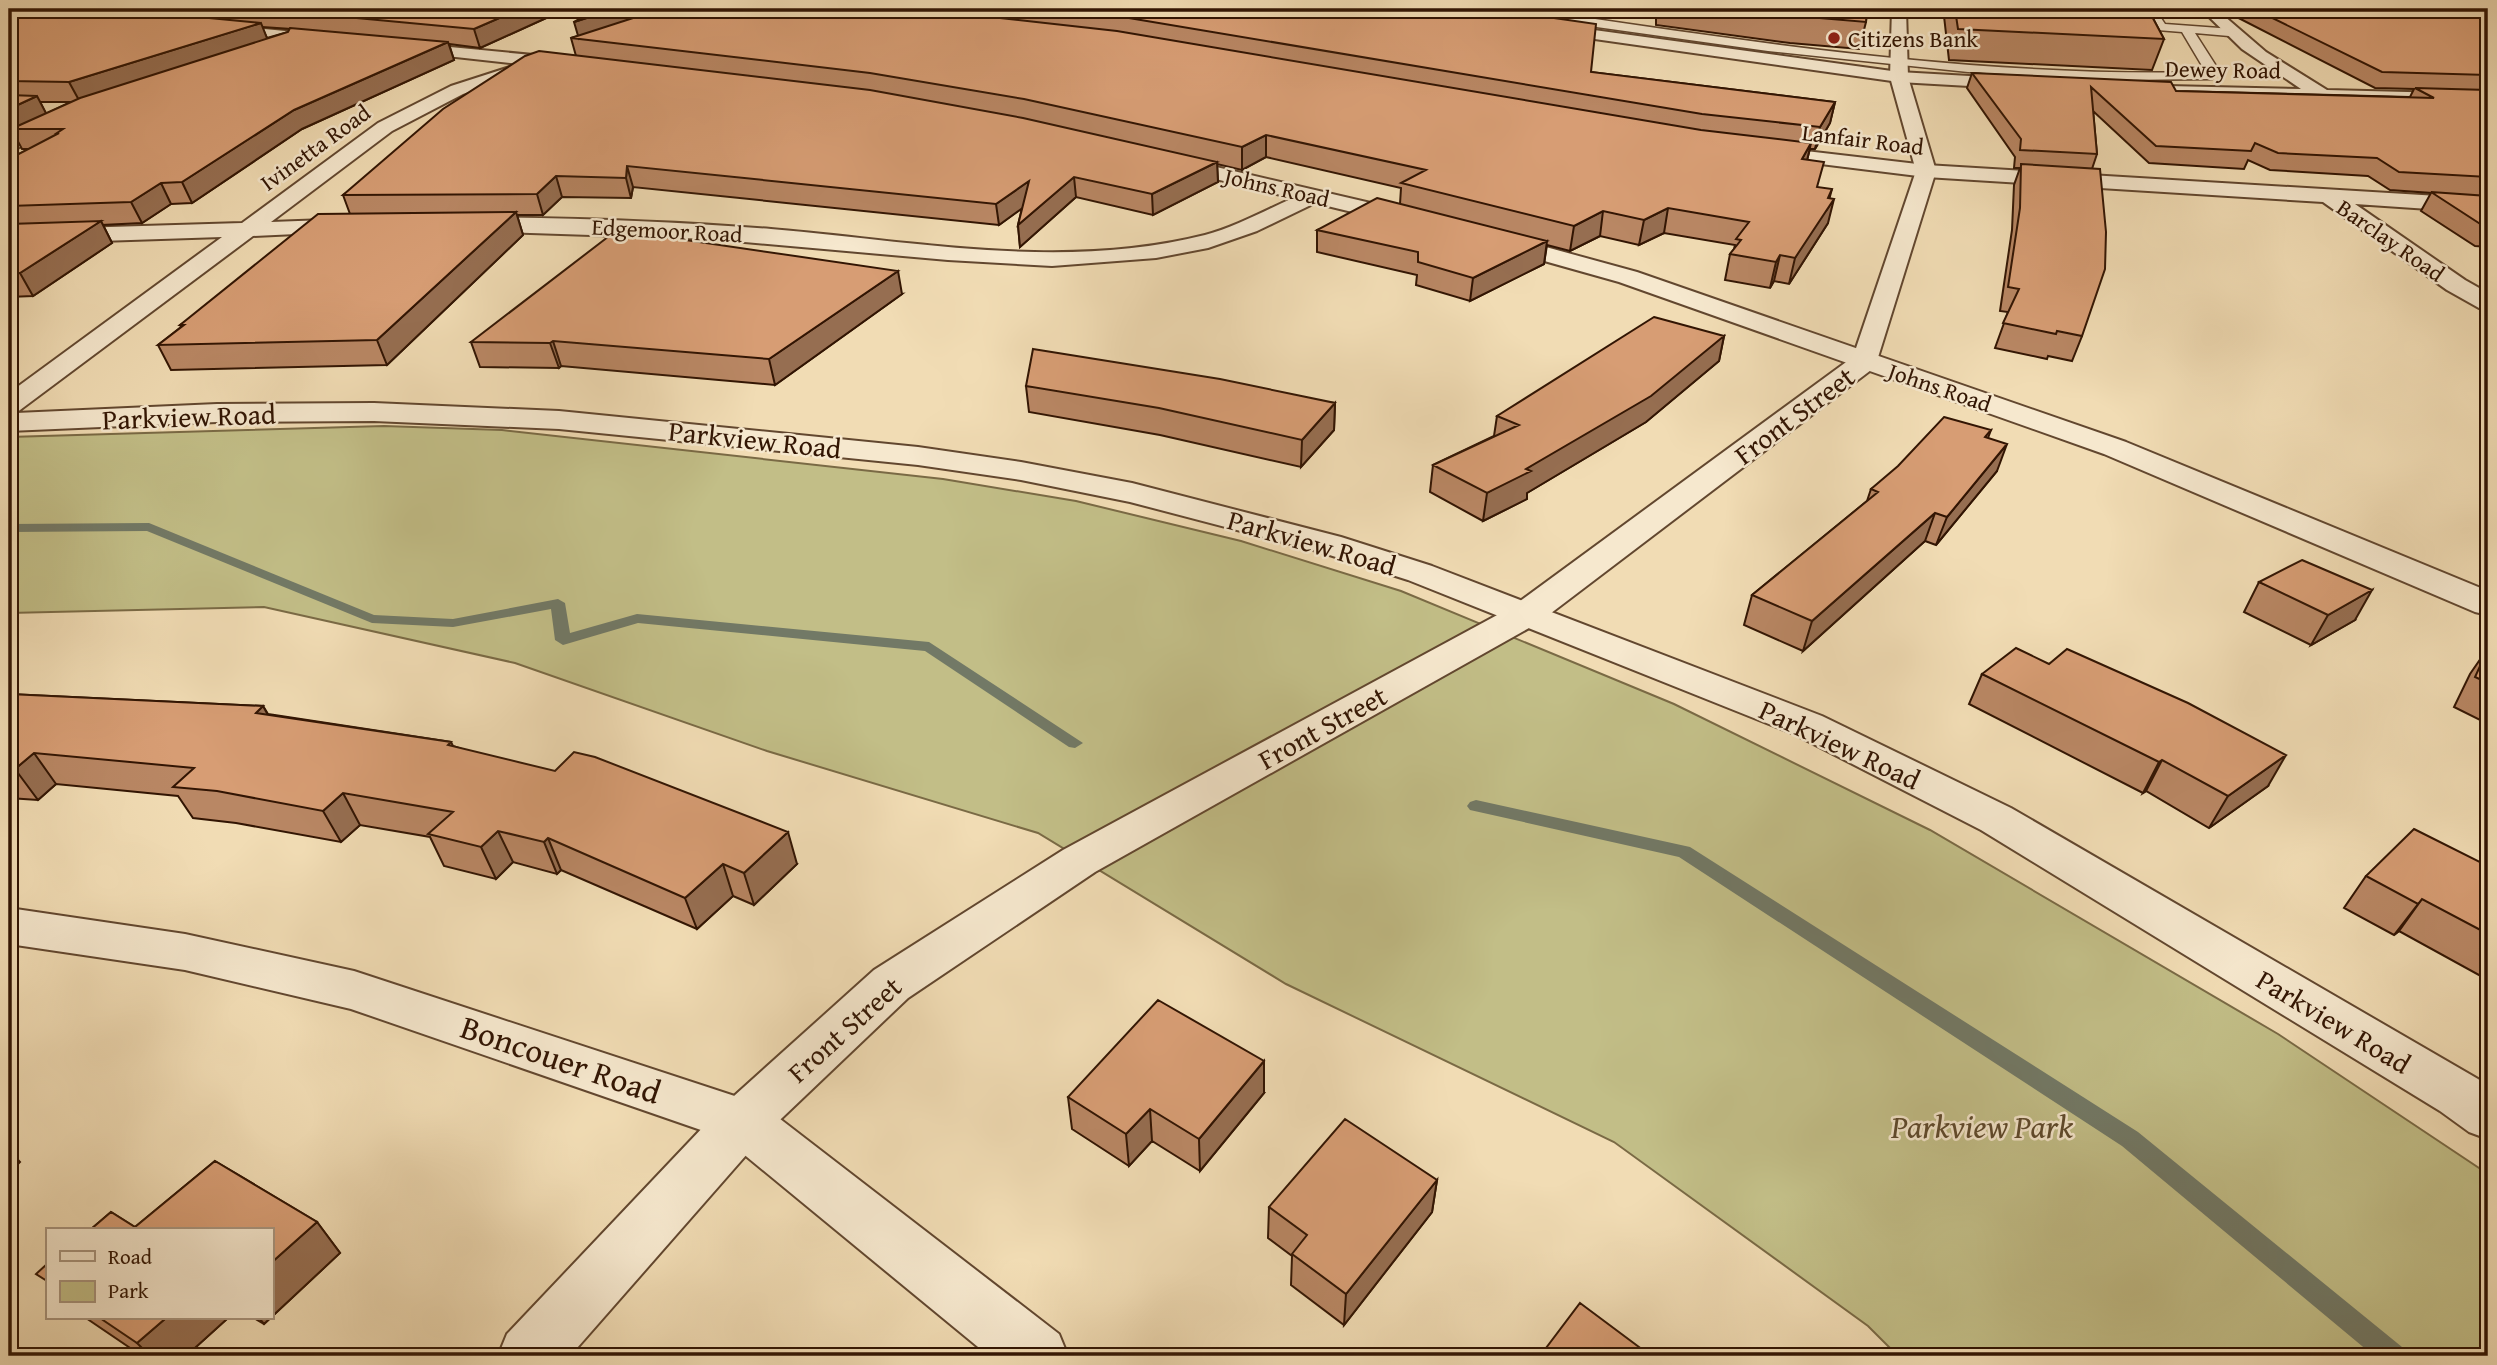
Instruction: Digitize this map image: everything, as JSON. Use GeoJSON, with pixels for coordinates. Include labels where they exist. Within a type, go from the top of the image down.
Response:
{"type":"FeatureCollection","features":[{"type":"Feature","properties":{"kind":"street"},"geometry":{"type":"LineString","coordinates":[[1899,9],[1899,70],[1926,172]]}},
{"type":"Feature","properties":{"kind":"street"},"geometry":{"type":"LineString","coordinates":[[2208,9],[2256,55],[2321,94]]}},
{"type":"Feature","properties":{"kind":"street","name":"Dewey Road"},"geometry":{"type":"LineString","coordinates":[[1523,25],[1899,70],[2116,89],[2488,99]]}},
{"type":"Feature","properties":{"kind":"street"},"geometry":{"type":"LineString","coordinates":[[196,27],[344,42]]}},
{"type":"Feature","properties":{"kind":"street"},"geometry":{"type":"LineString","coordinates":[[264,51],[304,38]]}},
{"type":"Feature","properties":{"kind":"street"},"geometry":{"type":"LineString","coordinates":[[370,44],[598,67]]}},
{"type":"Feature","properties":{"kind":"street","name":"Ivinetta Road"},"geometry":{"type":"LineString","coordinates":[[9,407],[385,127],[457,90],[582,48]]}},
{"type":"Feature","properties":{"kind":"street"},"geometry":{"type":"LineString","coordinates":[[9,146],[80,111],[45,109]]}},
{"type":"Feature","properties":{"kind":"street","name":"Lanfair Road"},"geometry":{"type":"LineString","coordinates":[[1738,149],[1926,172],[2488,206]]}},
{"type":"Feature","properties":{"kind":"street","name":"Johns Road"},"geometry":{"type":"LineString","coordinates":[[1143,156],[1431,224]]}},
{"type":"Feature","properties":{"kind":"street","name":"Front Street"},"geometry":{"type":"LineString","coordinates":[[528,1356],[743,1121],[891,984],[1068,868],[1525,615],[1865,361],[1926,172]]}},
{"type":"Feature","properties":{"kind":"street","name":"Edgemoor Road"},"geometry":{"type":"LineString","coordinates":[[449,224],[688,230],[793,238],[945,255],[1048,258],[1126,253],[1208,241],[1239,231],[1315,195]]}},
{"type":"Feature","properties":{"kind":"street","name":"Barclay Road"},"geometry":{"type":"LineString","coordinates":[[2330,197],[2456,285],[2488,303]]}},
{"type":"Feature","properties":{"kind":"street"},"geometry":{"type":"LineString","coordinates":[[9,237],[369,226]]}},
{"type":"Feature","properties":{"kind":"street","name":"Johns Road"},"geometry":{"type":"LineString","coordinates":[[1470,234],[1628,277],[2115,448],[2488,604]]}},
{"type":"Feature","properties":{"kind":"street","name":"Parkview Road"},"geometry":{"type":"LineString","coordinates":[[9,422],[217,413],[429,414],[559,420],[918,456],[1107,488],[1329,544],[1420,573],[1808,725],[1996,819],[2459,1095],[2488,1116]]}},
{"type":"Feature","properties":{"kind":"street","name":"Boncouer Road"},"geometry":{"type":"LineString","coordinates":[[9,926],[185,952],[354,990],[743,1121],[1037,1356]]}},
{"type":"Feature","properties":{"kind":"lane"},"geometry":{"type":"LineString","coordinates":[[1933,9],[1998,13]]}},
{"type":"Feature","properties":{"kind":"lane"},"geometry":{"type":"LineString","coordinates":[[2150,9],[2161,27]]}},
{"type":"Feature","properties":{"kind":"lane"},"geometry":{"type":"LineString","coordinates":[[1568,19],[1799,46],[1899,70],[2168,72],[2207,76],[2211,69],[2186,29]]}},
{"type":"Feature","properties":{"kind":"lane"},"geometry":{"type":"LineString","coordinates":[[2142,25],[2229,32]]}},
{"type":"Feature","properties":{"kind":"green space","name":"Parkview Park"},"geometry":{"type":"Polygon","coordinates":[[[384,426],[502,430],[943,479],[1076,501],[1241,541],[1401,591],[1674,704],[1930,830],[2278,1034],[2488,1174],[2488,1356],[1898,1356],[1868,1326],[1614,1142],[1286,984],[1038,833],[767,751],[515,663],[264,607],[9,613],[9,437],[384,426]]]}},
{"type":"Feature","properties":{"kind":"building"},"geometry":{"type":"Polygon","coordinates":[[[9,9],[115,9],[261,23],[69,82],[9,81],[9,9]]]}},
{"type":"Feature","properties":{"kind":"building"},"geometry":{"type":"Polygon","coordinates":[[[260,9],[520,9],[474,29],[260,9]]]}},
{"type":"Feature","properties":{"kind":"building"},"geometry":{"type":"Polygon","coordinates":[[[588,9],[615,9],[574,22],[590,12],[588,9]]]}},
{"type":"Feature","properties":{"kind":"building"},"geometry":{"type":"Polygon","coordinates":[[[661,9],[919,9],[1117,31],[1701,130],[1811,143],[1802,159],[1824,162],[1817,187],[1832,189],[1828,198],[1834,199],[1795,258],[1780,255],[1776,262],[1730,254],[1741,240],[1736,239],[1749,222],[1668,208],[1644,220],[1603,211],[1574,226],[1401,183],[1426,170],[1266,135],[1242,147],[1024,99],[870,73],[571,38],[661,9]]]}},
{"type":"Feature","properties":{"kind":"building"},"geometry":{"type":"Polygon","coordinates":[[[1049,9],[1492,9],[1596,24],[1591,72],[1835,102],[1820,127],[1702,114],[1117,16],[1049,9]]]}},
{"type":"Feature","properties":{"kind":"building"},"geometry":{"type":"Polygon","coordinates":[[[1739,9],[1867,9],[1866,22],[1739,9]]]}},
{"type":"Feature","properties":{"kind":"building"},"geometry":{"type":"Polygon","coordinates":[[[1955,9],[2148,9],[2164,39],[1958,29],[1955,9]]]}},
{"type":"Feature","properties":{"kind":"building"},"geometry":{"type":"Polygon","coordinates":[[[2254,9],[2488,11],[2488,75],[2382,72],[2254,9]]]}},
{"type":"Feature","properties":{"kind":"building"},"geometry":{"type":"Polygon","coordinates":[[[290,28],[448,42],[294,110],[182,182],[161,183],[131,202],[9,206],[9,159],[63,129],[11,129],[80,98],[288,32],[290,28]]]}},
{"type":"Feature","properties":{"kind":"building"},"geometry":{"type":"Polygon","coordinates":[[[539,51],[870,90],[1023,118],[1217,162],[1152,194],[1074,177],[1018,225],[1029,181],[996,204],[627,166],[626,178],[556,176],[537,194],[343,195],[443,109],[525,56],[539,51]]]}},
{"type":"Feature","properties":{"kind":"building"},"geometry":{"type":"Polygon","coordinates":[[[1972,73],[2171,82],[2176,91],[2434,98],[2415,88],[2488,90],[2488,177],[2399,172],[2377,158],[2278,153],[2255,143],[2251,151],[2156,146],[2091,87],[2097,154],[2020,150],[2021,139],[1972,73]]]}},
{"type":"Feature","properties":{"kind":"building"},"geometry":{"type":"Polygon","coordinates":[[[9,95],[37,96],[9,109],[9,95]]]}},
{"type":"Feature","properties":{"kind":"building"},"geometry":{"type":"Polygon","coordinates":[[[2021,164],[2100,169],[2106,232],[2105,269],[2082,336],[2057,331],[2056,334],[2003,323],[2019,289],[2008,287],[2020,208],[2021,164]]]}},
{"type":"Feature","properties":{"kind":"building"},"geometry":{"type":"Polygon","coordinates":[[[2431,192],[2488,196],[2488,227],[2485,227],[2431,192]]]}},
{"type":"Feature","properties":{"kind":"building"},"geometry":{"type":"Polygon","coordinates":[[[1377,198],[1547,241],[1473,278],[1418,262],[1418,252],[1317,230],[1377,198]]]}},
{"type":"Feature","properties":{"kind":"building"},"geometry":{"type":"Polygon","coordinates":[[[516,212],[377,340],[158,345],[318,214],[516,212]]]}},
{"type":"Feature","properties":{"kind":"building"},"geometry":{"type":"Polygon","coordinates":[[[101,221],[20,273],[9,273],[9,224],[101,221]]]}},
{"type":"Feature","properties":{"kind":"building"},"geometry":{"type":"Polygon","coordinates":[[[617,230],[898,271],[769,359],[553,341],[471,342],[617,230]]]}},
{"type":"Feature","properties":{"kind":"building"},"geometry":{"type":"Polygon","coordinates":[[[1654,317],[1724,336],[1651,396],[1526,469],[1531,471],[1487,493],[1433,465],[1519,425],[1497,416],[1654,317]]]}},
{"type":"Feature","properties":{"kind":"building"},"geometry":{"type":"Polygon","coordinates":[[[1033,349],[1220,379],[1335,403],[1302,440],[1159,408],[1026,386],[1033,349]]]}},
{"type":"Feature","properties":{"kind":"building"},"geometry":{"type":"Polygon","coordinates":[[[1944,417],[1991,430],[1985,437],[2007,444],[1947,517],[1935,513],[1812,621],[1752,595],[1878,492],[1871,489],[1898,466],[1944,417]]]}},
{"type":"Feature","properties":{"kind":"building"},"geometry":{"type":"Polygon","coordinates":[[[2302,560],[2372,590],[2328,615],[2259,582],[2302,560]]]}},
{"type":"Feature","properties":{"kind":"building"},"geometry":{"type":"Polygon","coordinates":[[[2016,648],[2049,664],[2067,649],[2188,703],[2286,755],[2228,796],[2162,760],[2159,762],[1982,674],[2016,648]]]}},
{"type":"Feature","properties":{"kind":"building"},"geometry":{"type":"Polygon","coordinates":[[[2488,649],[2488,683],[2475,677],[2488,649]]]}},
{"type":"Feature","properties":{"kind":"building"},"geometry":{"type":"Polygon","coordinates":[[[9,694],[263,706],[256,713],[451,742],[448,745],[555,771],[574,752],[595,757],[788,832],[744,873],[723,864],[685,898],[548,838],[544,842],[498,831],[481,847],[428,834],[453,812],[343,793],[323,811],[217,791],[173,787],[194,768],[34,753],[15,769],[9,769],[9,694]]]}},
{"type":"Feature","properties":{"kind":"building"},"geometry":{"type":"Polygon","coordinates":[[[2414,829],[2488,866],[2488,934],[2422,899],[2418,904],[2366,876],[2414,829]]]}},
{"type":"Feature","properties":{"kind":"building"},"geometry":{"type":"Polygon","coordinates":[[[1158,1000],[1264,1061],[1199,1139],[1150,1109],[1126,1134],[1068,1097],[1158,1000]]]}},
{"type":"Feature","properties":{"kind":"building"},"geometry":{"type":"Polygon","coordinates":[[[1345,1119],[1437,1180],[1346,1294],[1292,1254],[1307,1235],[1269,1207],[1345,1119]]]}},
{"type":"Feature","properties":{"kind":"building"},"geometry":{"type":"Polygon","coordinates":[[[215,1161],[317,1222],[273,1261],[273,1228],[92,1228],[111,1212],[135,1227],[215,1161]]]}},
{"type":"Feature","properties":{"kind":"building"},"geometry":{"type":"Polygon","coordinates":[[[46,1265],[46,1280],[36,1274],[46,1265]]]}},
{"type":"Feature","properties":{"kind":"building"},"geometry":{"type":"Polygon","coordinates":[[[1580,1303],[1651,1356],[1540,1356],[1580,1303]]]}},
{"type":"Feature","properties":{"kind":"building"},"geometry":{"type":"Polygon","coordinates":[[[103,1320],[164,1320],[137,1343],[103,1320]]]}},
{"type":"Feature","properties":{"kind":"waterway"},"geometry":{"type":"LineString","coordinates":[[9,528],[149,527],[372,619],[453,623],[558,603],[563,640],[637,618],[929,647],[1075,743]]}},
{"type":"Feature","properties":{"kind":"waterway"},"geometry":{"type":"LineString","coordinates":[[1476,806],[1684,852],[2130,1139],[2393,1356]]}},
{"type":"Feature","properties":{"kind":"place","name":"Citizens Bank"},"geometry":{"type":"Point","coordinates":[1834,38]}}]}
